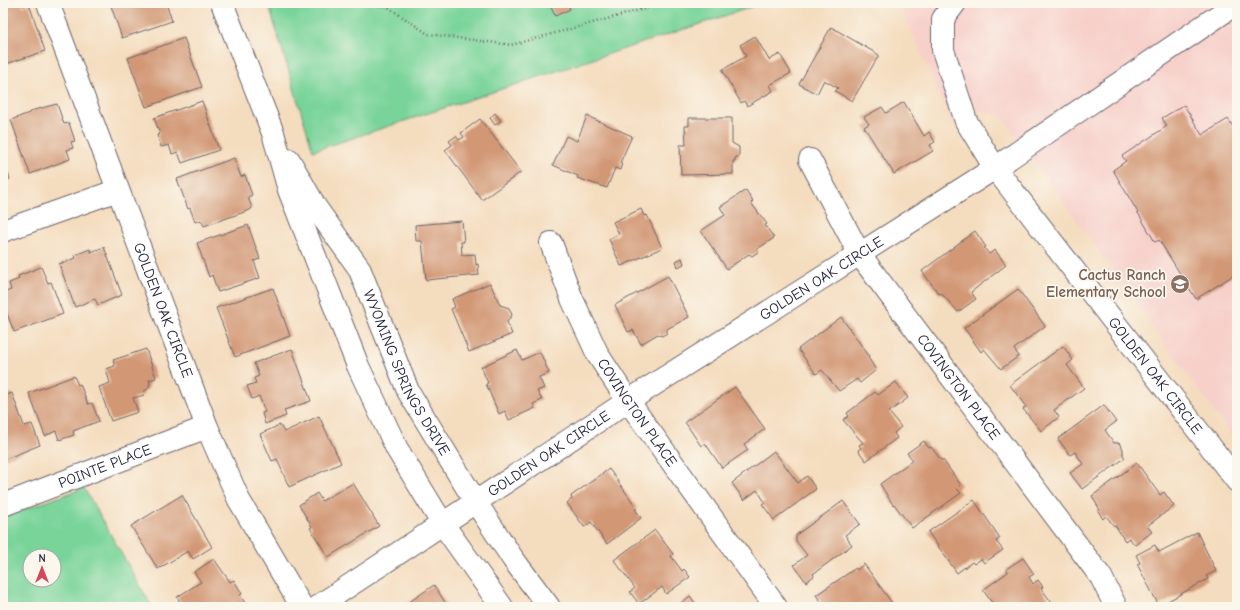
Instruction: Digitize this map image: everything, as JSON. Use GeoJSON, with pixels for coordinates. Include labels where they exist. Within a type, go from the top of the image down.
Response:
{"type":"FeatureCollection","features":[{"type":"Feature","properties":{"kind":"street","name":"GOLDEN OAK CIRCLE"},"geometry":{"type":"LineString","coordinates":[[48,3],[207,428],[239,500],[302,607]]}},
{"type":"Feature","properties":{"kind":"street","name":"WYOMING SPRINGS DRIVE"},"geometry":{"type":"LineString","coordinates":[[222,3],[273,133],[289,190],[358,366],[397,449],[442,523],[502,607]]}},
{"type":"Feature","properties":{"kind":"street"},"geometry":{"type":"LineString","coordinates":[[956,3],[943,19],[943,50],[966,121],[995,168],[1237,3]]}},
{"type":"Feature","properties":{"kind":"street","name":"WYOMING SPRINGS DRIVE"},"geometry":{"type":"LineString","coordinates":[[273,133],[316,208],[359,268],[408,390],[475,501],[513,559],[549,607]]}},
{"type":"Feature","properties":{"kind":"street","name":"COVINGTON PLACE"},"geometry":{"type":"LineString","coordinates":[[810,160],[860,255],[1102,577],[1116,607]]}},
{"type":"Feature","properties":{"kind":"street","name":"GOLDEN OAK CIRCLE"},"geometry":{"type":"LineString","coordinates":[[317,607],[628,401],[995,168],[1237,481]]}},
{"type":"Feature","properties":{"kind":"street"},"geometry":{"type":"LineString","coordinates":[[3,231],[118,190]]}},
{"type":"Feature","properties":{"kind":"street","name":"COVINGTON PLACE"},"geometry":{"type":"LineString","coordinates":[[551,243],[572,299],[598,355],[628,401],[776,607]]}},
{"type":"Feature","properties":{"kind":"street","name":"POINTE PLACE"},"geometry":{"type":"LineString","coordinates":[[3,505],[207,428]]}},
{"type":"Feature","properties":{"kind":"path"},"geometry":{"type":"LineString","coordinates":[[382,3],[428,34],[511,45],[666,3]]}},
{"type":"Feature","properties":{"kind":"shaded area","name":"Cactus Ranch Elementary School"},"geometry":{"type":"Polygon","coordinates":[[[899,3],[1237,3],[1237,443],[1003,118],[983,110],[953,125],[899,3]]]}},
{"type":"Feature","properties":{"kind":"green space"},"geometry":{"type":"Polygon","coordinates":[[[268,3],[764,3],[313,151],[268,3]]]}},
{"type":"Feature","properties":{"kind":"green space"},"geometry":{"type":"Polygon","coordinates":[[[84,488],[152,607],[3,607],[3,517],[84,488]]]}},
{"type":"Feature","properties":{"kind":"building"},"geometry":{"type":"Polygon","coordinates":[[[14,3],[22,3],[23,6],[29,4],[45,51],[3,65],[3,7],[14,3]]]}},
{"type":"Feature","properties":{"kind":"building"},"geometry":{"type":"Polygon","coordinates":[[[110,3],[166,3],[172,21],[122,38],[110,3]]]}},
{"type":"Feature","properties":{"kind":"building"},"geometry":{"type":"Polygon","coordinates":[[[549,3],[568,3],[570,9],[555,16],[549,3]]]}},
{"type":"Feature","properties":{"kind":"building"},"geometry":{"type":"Polygon","coordinates":[[[831,27],[879,55],[852,101],[835,91],[838,88],[824,80],[817,94],[799,84],[831,27]]]}},
{"type":"Feature","properties":{"kind":"building"},"geometry":{"type":"Polygon","coordinates":[[[755,36],[769,60],[780,54],[791,73],[770,85],[773,91],[747,106],[744,101],[741,103],[722,70],[746,56],[740,45],[755,36]]]}},
{"type":"Feature","properties":{"kind":"building"},"geometry":{"type":"Polygon","coordinates":[[[184,38],[202,87],[146,107],[128,58],[184,38]]]}},
{"type":"Feature","properties":{"kind":"building"},"geometry":{"type":"Polygon","coordinates":[[[202,101],[219,150],[182,163],[178,152],[172,154],[169,145],[161,147],[157,135],[160,134],[154,118],[202,101]]]}},
{"type":"Feature","properties":{"kind":"building"},"geometry":{"type":"Polygon","coordinates":[[[904,102],[924,136],[929,132],[935,142],[930,145],[933,151],[894,174],[864,127],[869,124],[864,117],[882,107],[886,113],[904,102]]]}},
{"type":"Feature","properties":{"kind":"building"},"geometry":{"type":"Polygon","coordinates":[[[57,104],[64,124],[69,123],[75,141],[71,142],[73,148],[67,150],[70,159],[30,174],[11,120],[34,110],[57,104]]]}},
{"type":"Feature","properties":{"kind":"building"},"geometry":{"type":"Polygon","coordinates":[[[1184,105],[1202,135],[1228,119],[1237,133],[1237,273],[1196,299],[1159,240],[1155,242],[1113,170],[1126,161],[1122,156],[1167,126],[1162,118],[1184,105]]]}},
{"type":"Feature","properties":{"kind":"building"},"geometry":{"type":"Polygon","coordinates":[[[495,113],[501,121],[495,125],[490,118],[495,113]]]}},
{"type":"Feature","properties":{"kind":"building"},"geometry":{"type":"Polygon","coordinates":[[[587,116],[632,136],[620,163],[622,163],[620,170],[615,168],[607,188],[577,178],[578,176],[553,165],[566,136],[577,141],[587,116]]]}},
{"type":"Feature","properties":{"kind":"building"},"geometry":{"type":"Polygon","coordinates":[[[689,118],[732,118],[732,143],[739,147],[739,156],[735,158],[735,161],[733,161],[733,174],[681,175],[680,145],[686,145],[685,126],[689,126],[689,118]]]}},
{"type":"Feature","properties":{"kind":"building"},"geometry":{"type":"Polygon","coordinates":[[[480,119],[521,172],[482,200],[445,150],[452,145],[449,141],[456,136],[459,140],[464,137],[461,133],[480,119]]]}},
{"type":"Feature","properties":{"kind":"building"},"geometry":{"type":"Polygon","coordinates":[[[234,158],[241,177],[245,175],[252,195],[248,197],[252,208],[204,226],[201,220],[195,222],[190,208],[188,209],[177,179],[234,158]]]}},
{"type":"Feature","properties":{"kind":"building"},"geometry":{"type":"Polygon","coordinates":[[[3,160],[10,179],[3,182],[3,160]]]}},
{"type":"Feature","properties":{"kind":"building"},"geometry":{"type":"Polygon","coordinates":[[[746,190],[753,201],[751,203],[767,224],[765,225],[774,238],[757,249],[758,252],[752,256],[749,254],[727,269],[701,231],[725,215],[720,207],[746,190]]]}},
{"type":"Feature","properties":{"kind":"building"},"geometry":{"type":"Polygon","coordinates":[[[641,209],[644,216],[647,215],[662,248],[621,266],[609,239],[619,234],[613,222],[641,209]]]}},
{"type":"Feature","properties":{"kind":"building"},"geometry":{"type":"Polygon","coordinates":[[[462,221],[464,242],[461,242],[462,255],[475,254],[479,275],[426,280],[422,241],[416,241],[415,225],[462,221]]]}},
{"type":"Feature","properties":{"kind":"building"},"geometry":{"type":"Polygon","coordinates":[[[248,225],[260,259],[254,261],[260,278],[218,292],[212,275],[209,277],[197,243],[248,225]]]}},
{"type":"Feature","properties":{"kind":"building"},"geometry":{"type":"Polygon","coordinates":[[[975,231],[989,254],[995,250],[1006,265],[971,292],[976,299],[958,312],[941,293],[939,294],[922,271],[975,231]]]}},
{"type":"Feature","properties":{"kind":"building"},"geometry":{"type":"Polygon","coordinates":[[[104,247],[122,295],[98,305],[95,299],[75,307],[59,264],[76,258],[75,255],[90,249],[91,252],[104,247]]]}},
{"type":"Feature","properties":{"kind":"building"},"geometry":{"type":"Polygon","coordinates":[[[682,258],[684,264],[678,267],[676,261],[682,258]]]}},
{"type":"Feature","properties":{"kind":"building"},"geometry":{"type":"Polygon","coordinates":[[[41,267],[48,283],[51,282],[63,314],[14,332],[3,303],[3,293],[11,290],[9,283],[19,279],[18,276],[41,267]]]}},
{"type":"Feature","properties":{"kind":"building"},"geometry":{"type":"Polygon","coordinates":[[[668,276],[689,317],[667,329],[667,333],[662,336],[658,334],[641,344],[633,330],[628,332],[615,305],[668,276]]]}},
{"type":"Feature","properties":{"kind":"building"},"geometry":{"type":"Polygon","coordinates":[[[490,283],[500,305],[509,308],[512,315],[507,322],[512,334],[469,352],[451,309],[455,307],[452,299],[490,283]]]}},
{"type":"Feature","properties":{"kind":"building"},"geometry":{"type":"Polygon","coordinates":[[[273,288],[290,336],[235,357],[216,308],[273,288]]]}},
{"type":"Feature","properties":{"kind":"building"},"geometry":{"type":"Polygon","coordinates":[[[1018,289],[1045,326],[1014,349],[1019,356],[1001,369],[984,349],[981,352],[964,328],[1018,289]]]}},
{"type":"Feature","properties":{"kind":"building"},"geometry":{"type":"Polygon","coordinates":[[[841,317],[869,356],[868,357],[876,370],[860,383],[857,379],[839,391],[822,370],[816,374],[798,349],[841,317]]]}},
{"type":"Feature","properties":{"kind":"building"},"geometry":{"type":"Polygon","coordinates":[[[1063,346],[1073,360],[1067,365],[1084,388],[1054,410],[1059,417],[1041,431],[1023,409],[1026,407],[1010,385],[1063,346]]]}},
{"type":"Feature","properties":{"kind":"building"},"geometry":{"type":"Polygon","coordinates":[[[146,349],[156,378],[149,380],[150,383],[148,389],[143,392],[144,395],[133,398],[138,412],[111,421],[99,387],[110,383],[106,369],[115,366],[113,360],[146,349]]]}},
{"type":"Feature","properties":{"kind":"building"},"geometry":{"type":"Polygon","coordinates":[[[292,349],[311,401],[284,410],[286,416],[265,424],[262,413],[265,412],[259,396],[252,399],[247,386],[256,383],[254,378],[259,376],[254,363],[292,349]]]}},
{"type":"Feature","properties":{"kind":"building"},"geometry":{"type":"Polygon","coordinates":[[[517,350],[522,360],[540,352],[549,373],[539,377],[544,388],[537,391],[542,400],[533,404],[535,408],[509,420],[505,411],[499,414],[486,384],[488,383],[481,367],[517,350]]]}},
{"type":"Feature","properties":{"kind":"building"},"geometry":{"type":"Polygon","coordinates":[[[74,376],[78,385],[80,384],[88,404],[92,403],[99,421],[73,431],[74,435],[59,440],[56,431],[45,436],[29,393],[74,376]]]}},
{"type":"Feature","properties":{"kind":"building"},"geometry":{"type":"Polygon","coordinates":[[[896,382],[908,398],[889,412],[901,427],[894,433],[897,438],[866,461],[858,450],[861,448],[859,445],[863,443],[843,420],[849,416],[847,413],[875,392],[878,395],[896,382]]]}},
{"type":"Feature","properties":{"kind":"building"},"geometry":{"type":"Polygon","coordinates":[[[735,387],[765,429],[744,444],[748,450],[722,468],[705,443],[701,446],[685,422],[735,387]]]}},
{"type":"Feature","properties":{"kind":"building"},"geometry":{"type":"Polygon","coordinates":[[[12,393],[24,426],[32,424],[40,445],[3,460],[3,396],[12,393]]]}},
{"type":"Feature","properties":{"kind":"building"},"geometry":{"type":"Polygon","coordinates":[[[1104,405],[1116,422],[1105,430],[1114,443],[1119,443],[1123,449],[1123,455],[1125,458],[1082,489],[1070,473],[1083,464],[1075,452],[1070,455],[1058,439],[1104,405]]]}},
{"type":"Feature","properties":{"kind":"building"},"geometry":{"type":"Polygon","coordinates":[[[319,416],[341,463],[289,487],[277,459],[272,461],[260,434],[280,425],[284,432],[319,416]]]}},
{"type":"Feature","properties":{"kind":"building"},"geometry":{"type":"Polygon","coordinates":[[[924,441],[929,448],[931,447],[941,460],[943,460],[961,485],[957,489],[961,493],[912,528],[894,504],[893,505],[880,484],[913,460],[907,453],[924,441]]]}},
{"type":"Feature","properties":{"kind":"building"},"geometry":{"type":"Polygon","coordinates":[[[774,451],[798,483],[807,476],[816,489],[774,520],[762,504],[765,502],[757,490],[744,500],[732,483],[774,451]]]}},
{"type":"Feature","properties":{"kind":"building"},"geometry":{"type":"Polygon","coordinates":[[[1137,463],[1160,495],[1164,492],[1174,506],[1147,526],[1152,532],[1135,545],[1129,538],[1125,541],[1115,525],[1114,526],[1106,516],[1103,519],[1092,496],[1137,463]]]}},
{"type":"Feature","properties":{"kind":"building"},"geometry":{"type":"Polygon","coordinates":[[[609,469],[637,508],[635,509],[641,518],[607,544],[591,522],[584,527],[567,503],[572,499],[571,496],[609,469]]]}},
{"type":"Feature","properties":{"kind":"building"},"geometry":{"type":"Polygon","coordinates":[[[353,483],[379,526],[328,557],[310,528],[312,527],[299,505],[317,493],[322,501],[353,483]]]}},
{"type":"Feature","properties":{"kind":"building"},"geometry":{"type":"Polygon","coordinates":[[[182,495],[212,547],[193,559],[188,551],[158,569],[131,526],[182,495]]]}},
{"type":"Feature","properties":{"kind":"building"},"geometry":{"type":"Polygon","coordinates":[[[974,500],[1000,538],[996,541],[1003,550],[984,563],[981,559],[974,564],[972,562],[957,573],[928,532],[974,500]]]}},
{"type":"Feature","properties":{"kind":"building"},"geometry":{"type":"Polygon","coordinates":[[[843,501],[860,524],[845,535],[852,545],[813,574],[814,576],[806,582],[794,565],[807,555],[796,541],[796,535],[843,501]]]}},
{"type":"Feature","properties":{"kind":"building"},"geometry":{"type":"Polygon","coordinates":[[[655,530],[673,554],[671,556],[682,571],[684,569],[690,577],[666,594],[662,587],[639,604],[630,592],[635,588],[614,560],[655,530]]]}},
{"type":"Feature","properties":{"kind":"building"},"geometry":{"type":"Polygon","coordinates":[[[1197,532],[1216,571],[1206,576],[1208,579],[1159,606],[1137,564],[1140,563],[1136,555],[1155,545],[1159,552],[1197,532]]]}},
{"type":"Feature","properties":{"kind":"building"},"geometry":{"type":"Polygon","coordinates":[[[1023,558],[1034,574],[1029,577],[1033,584],[1038,580],[1043,587],[1041,588],[1052,603],[1047,607],[995,607],[983,590],[1008,572],[1006,569],[1023,558]]]}},
{"type":"Feature","properties":{"kind":"building"},"geometry":{"type":"Polygon","coordinates":[[[214,559],[230,582],[234,580],[245,603],[239,607],[183,607],[177,597],[201,582],[194,572],[214,559]]]}},
{"type":"Feature","properties":{"kind":"building"},"geometry":{"type":"Polygon","coordinates":[[[864,564],[892,603],[886,607],[825,607],[816,595],[856,568],[857,570],[864,564]]]}},
{"type":"Feature","properties":{"kind":"building"},"geometry":{"type":"Polygon","coordinates":[[[434,585],[448,607],[402,607],[434,585]]]}},
{"type":"Feature","properties":{"kind":"building"},"geometry":{"type":"Polygon","coordinates":[[[690,596],[698,607],[676,607],[690,596]]]}},
{"type":"Feature","properties":{"kind":"place","name":"Cactus Ranch Elementary School"},"geometry":{"type":"Point","coordinates":[1180,284]}}]}
